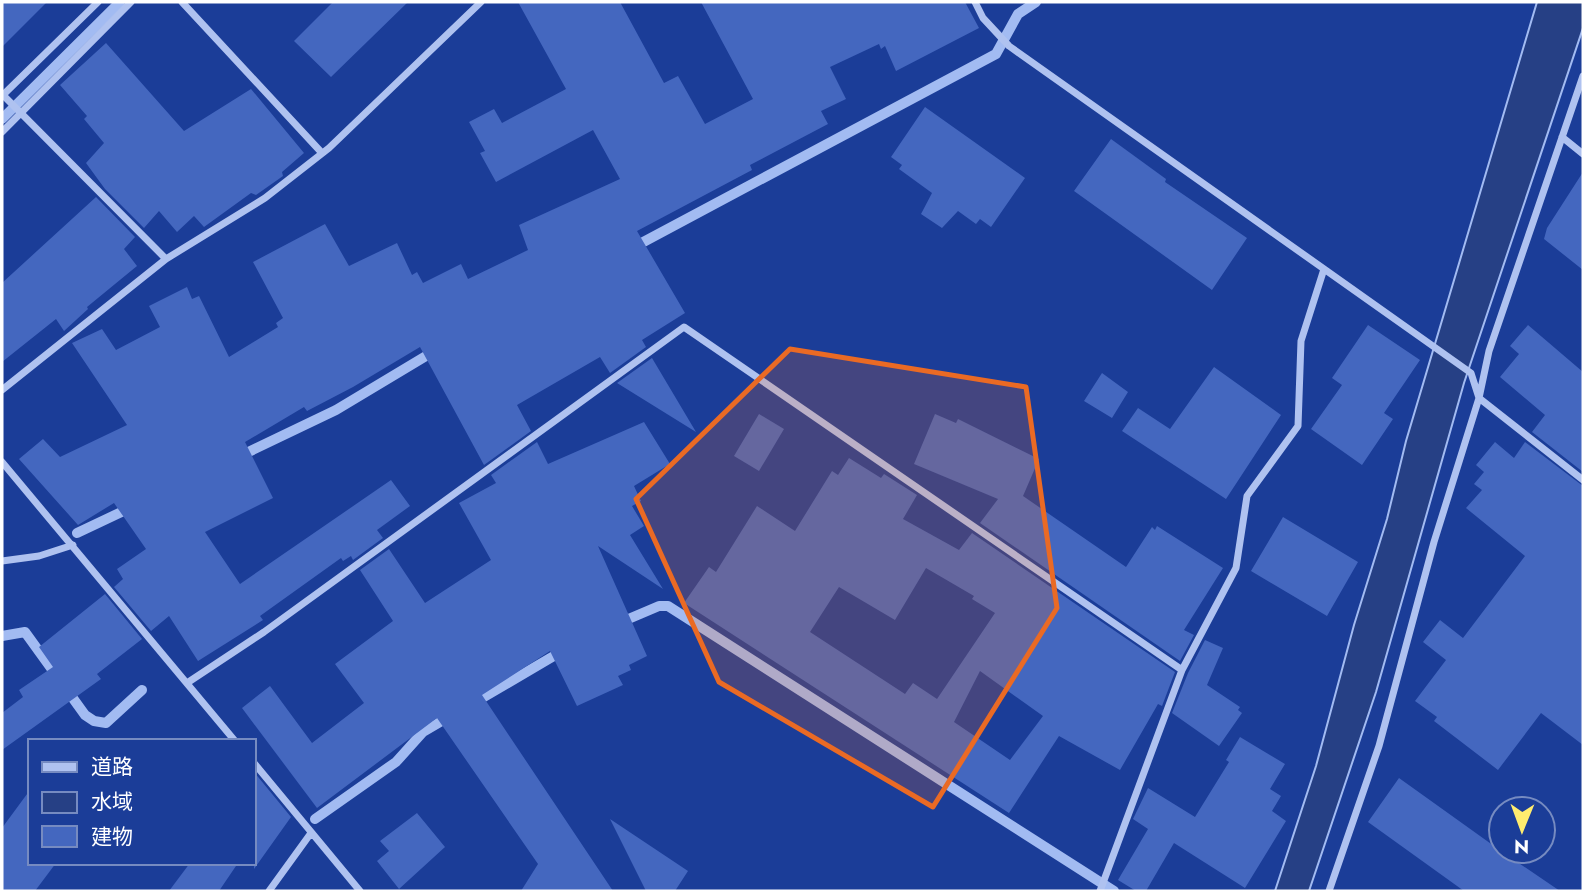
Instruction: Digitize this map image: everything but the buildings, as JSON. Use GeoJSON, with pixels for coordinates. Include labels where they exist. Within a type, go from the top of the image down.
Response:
{"type":"FeatureCollection","features":[{"type":"Feature","properties":{"kind":"street"},"geometry":{"type":"LineString","coordinates":[[98,2],[2,95],[16,105],[166,259]]}},
{"type":"Feature","properties":{"kind":"street"},"geometry":{"type":"LineString","coordinates":[[2,132],[16,105],[131,2]]}},
{"type":"Feature","properties":{"kind":"street"},"geometry":{"type":"LineString","coordinates":[[182,2],[323,153]]}},
{"type":"Feature","properties":{"kind":"street"},"geometry":{"type":"LineString","coordinates":[[2,390],[166,259],[265,198],[323,153],[481,2]]}},
{"type":"Feature","properties":{"kind":"street"},"geometry":{"type":"LineString","coordinates":[[975,2],[999,37],[1009,46],[1471,373],[1479,398],[1583,480]]}},
{"type":"Feature","properties":{"kind":"street"},"geometry":{"type":"LineString","coordinates":[[1329,891],[1379,746],[1434,542],[1479,398],[1489,351],[1583,76]]}},
{"type":"Feature","properties":{"kind":"street"},"geometry":{"type":"LineString","coordinates":[[1562,137],[1583,155]]}},
{"type":"Feature","properties":{"kind":"street"},"geometry":{"type":"LineString","coordinates":[[1100,890],[1182,670],[1236,568],[1247,496],[1298,426],[1301,341],[1324,269]]}},
{"type":"Feature","properties":{"kind":"street"},"geometry":{"type":"LineString","coordinates":[[187,683],[264,632],[684,327],[1182,670]]}},
{"type":"Feature","properties":{"kind":"street"},"geometry":{"type":"LineString","coordinates":[[2,462],[233,739]]}},
{"type":"Feature","properties":{"kind":"street"},"geometry":{"type":"LineString","coordinates":[[2,561],[39,556],[73,545]]}},
{"type":"Feature","properties":{"kind":"street"},"geometry":{"type":"LineString","coordinates":[[256,765],[360,891]]}},
{"type":"Feature","properties":{"kind":"street"},"geometry":{"type":"LineString","coordinates":[[269,891],[311,833]]}},
{"type":"Feature","properties":{"kind":"highlighted area"},"geometry":{"type":"Polygon","coordinates":[[[790,349],[1026,387],[1057,608],[933,807],[719,682],[636,499],[790,349]]]}},
{"type":"Feature","properties":{"kind":"water"},"geometry":{"type":"Polygon","coordinates":[[[1537,2],[1583,2],[1583,28],[1464,383],[1376,692],[1309,891],[1275,891],[1316,766],[1354,625],[1387,519],[1406,441],[1537,2]]]}},
{"type":"Feature","properties":{"kind":"waterway"},"geometry":{"type":"LineString","coordinates":[[2,119],[120,2]]}},
{"type":"Feature","properties":{"kind":"waterway"},"geometry":{"type":"LineString","coordinates":[[634,247],[996,54],[1018,14],[1036,2]]}},
{"type":"Feature","properties":{"kind":"waterway"},"geometry":{"type":"LineString","coordinates":[[238,457],[336,410],[436,350]]}},
{"type":"Feature","properties":{"kind":"waterway"},"geometry":{"type":"LineString","coordinates":[[77,533],[132,507]]}},
{"type":"Feature","properties":{"kind":"waterway"},"geometry":{"type":"LineString","coordinates":[[619,623],[659,606],[668,606],[1114,891]]}},
{"type":"Feature","properties":{"kind":"waterway"},"geometry":{"type":"LineString","coordinates":[[2,636],[25,632],[85,715],[94,721],[106,723],[142,690]]}},
{"type":"Feature","properties":{"kind":"waterway"},"geometry":{"type":"LineString","coordinates":[[472,704],[564,650]]}},
{"type":"Feature","properties":{"kind":"waterway"},"geometry":{"type":"LineString","coordinates":[[315,819],[396,762],[423,732],[452,715]]}}]}
